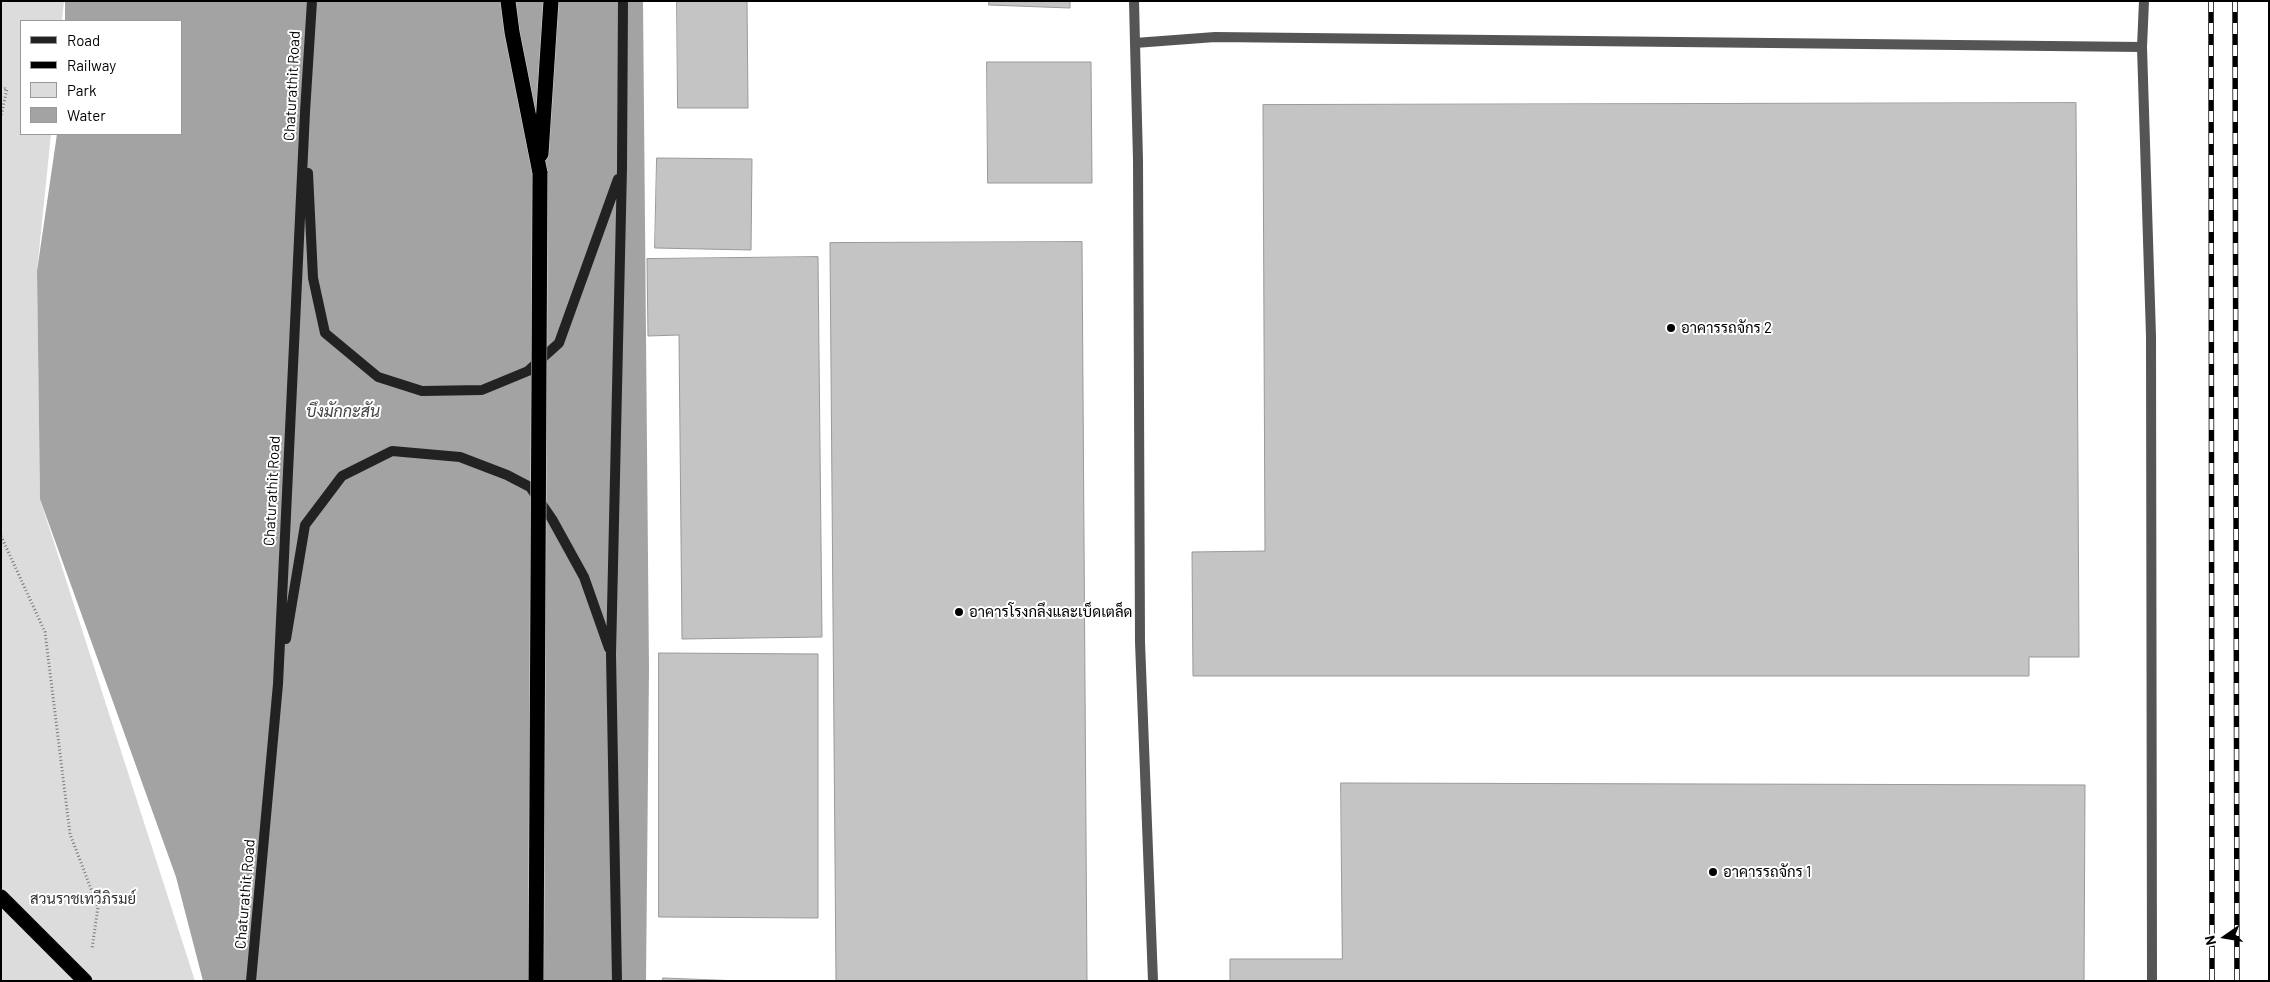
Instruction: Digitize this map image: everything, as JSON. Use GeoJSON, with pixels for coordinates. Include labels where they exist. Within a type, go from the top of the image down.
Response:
{"type":"FeatureCollection","features":[{"type":"Feature","properties":{"kind":"highway"},"geometry":{"type":"LineString","coordinates":[[508,1],[512,32],[540,173]]}},
{"type":"Feature","properties":{"kind":"highway"},"geometry":{"type":"LineString","coordinates":[[536,981],[540,173],[551,1]]}},
{"type":"Feature","properties":{"kind":"highway"},"geometry":{"type":"LineString","coordinates":[[1,897],[85,981]]}},
{"type":"Feature","properties":{"kind":"main road","name":"Chaturathit Road"},"geometry":{"type":"LineString","coordinates":[[251,981],[278,684],[312,1]]}},
{"type":"Feature","properties":{"kind":"main road"},"geometry":{"type":"LineString","coordinates":[[617,981],[611,654],[622,168],[623,1]]}},
{"type":"Feature","properties":{"kind":"main road"},"geometry":{"type":"LineString","coordinates":[[305,112],[313,278],[325,333],[378,377],[422,391],[482,390],[528,371],[559,343],[622,168]]}},
{"type":"Feature","properties":{"kind":"main road"},"geometry":{"type":"LineString","coordinates":[[278,684],[305,526],[342,476],[392,451],[460,457],[507,475],[530,487],[552,519],[584,577],[611,654]]}},
{"type":"Feature","properties":{"kind":"lane"},"geometry":{"type":"LineString","coordinates":[[1134,1],[1138,160],[1140,642],[1153,981]]}},
{"type":"Feature","properties":{"kind":"lane"},"geometry":{"type":"LineString","coordinates":[[2144,1],[2142,46],[2151,346],[2152,981]]}},
{"type":"Feature","properties":{"kind":"lane"},"geometry":{"type":"LineString","coordinates":[[1135,43],[1215,37],[2142,46]]}},
{"type":"Feature","properties":{"kind":"path"},"geometry":{"type":"LineString","coordinates":[[1,88],[6,89],[1,116]]}},
{"type":"Feature","properties":{"kind":"path"},"geometry":{"type":"LineString","coordinates":[[1,536],[45,632],[70,834],[98,907],[92,956]]}},
{"type":"Feature","properties":{"kind":"green space","name":"สวนราชเทวีภิรมย์"},"geometry":{"type":"Polygon","coordinates":[[[1,1],[64,1],[62,20],[20,20],[20,135],[51,135],[37,271],[40,499],[195,981],[1,981],[1,1]]]}},
{"type":"Feature","properties":{"kind":"water","name":"บึงมักกะสัน"},"geometry":{"type":"Polygon","coordinates":[[[65,1],[643,1],[649,669],[646,981],[203,981],[176,877],[40,499],[37,271],[57,135],[182,135],[182,20],[65,20],[65,1]]]}},
{"type":"Feature","properties":{"kind":"building"},"geometry":{"type":"Polygon","coordinates":[[[677,1],[747,1],[748,108],[678,108],[677,1]]]}},
{"type":"Feature","properties":{"kind":"building"},"geometry":{"type":"Polygon","coordinates":[[[989,1],[1070,1],[1070,8],[989,5],[989,1]]]}},
{"type":"Feature","properties":{"kind":"building"},"geometry":{"type":"Polygon","coordinates":[[[987,62],[1091,62],[1092,183],[988,183],[987,62]]]}},
{"type":"Feature","properties":{"kind":"building","name":"อาคารรถจักร 2"},"geometry":{"type":"Polygon","coordinates":[[[2076,103],[2079,657],[2029,657],[2029,676],[1193,676],[1192,552],[1265,551],[1263,105],[2076,103]]]}},
{"type":"Feature","properties":{"kind":"building"},"geometry":{"type":"Polygon","coordinates":[[[657,158],[752,159],[751,250],[655,248],[657,158]]]}},
{"type":"Feature","properties":{"kind":"building","name":"อาคารโรงกลึงและเบ็ดเตล็ด"},"geometry":{"type":"Polygon","coordinates":[[[1082,242],[1087,981],[836,981],[830,243],[1082,242]]]}},
{"type":"Feature","properties":{"kind":"building"},"geometry":{"type":"Polygon","coordinates":[[[818,257],[822,637],[682,639],[679,335],[648,336],[647,259],[818,257]]]}},
{"type":"Feature","properties":{"kind":"building"},"geometry":{"type":"Polygon","coordinates":[[[659,653],[818,654],[818,918],[659,917],[659,653]]]}},
{"type":"Feature","properties":{"kind":"building","name":"อาคารรถจักร 1"},"geometry":{"type":"Polygon","coordinates":[[[1341,783],[2085,785],[2084,981],[1230,981],[1230,959],[1342,959],[1341,783]]]}},
{"type":"Feature","properties":{"kind":"building"},"geometry":{"type":"Polygon","coordinates":[[[663,978],[741,981],[663,981],[663,978]]]}},
{"type":"Feature","properties":{"kind":"railway"},"geometry":{"type":"LineString","coordinates":[[2211,1],[2212,981]]}},
{"type":"Feature","properties":{"kind":"railway"},"geometry":{"type":"LineString","coordinates":[[2235,1],[2237,981]]}},
{"type":"Feature","properties":{"kind":"place","name":"อาคารรถจักร 2"},"geometry":{"type":"Point","coordinates":[1671,328]}},
{"type":"Feature","properties":{"kind":"place","name":"อาคารโรงกลึงและเบ็ดเตล็ด"},"geometry":{"type":"Point","coordinates":[959,612]}},
{"type":"Feature","properties":{"kind":"place","name":"อาคารรถจักร 1"},"geometry":{"type":"Point","coordinates":[1713,872]}}]}
